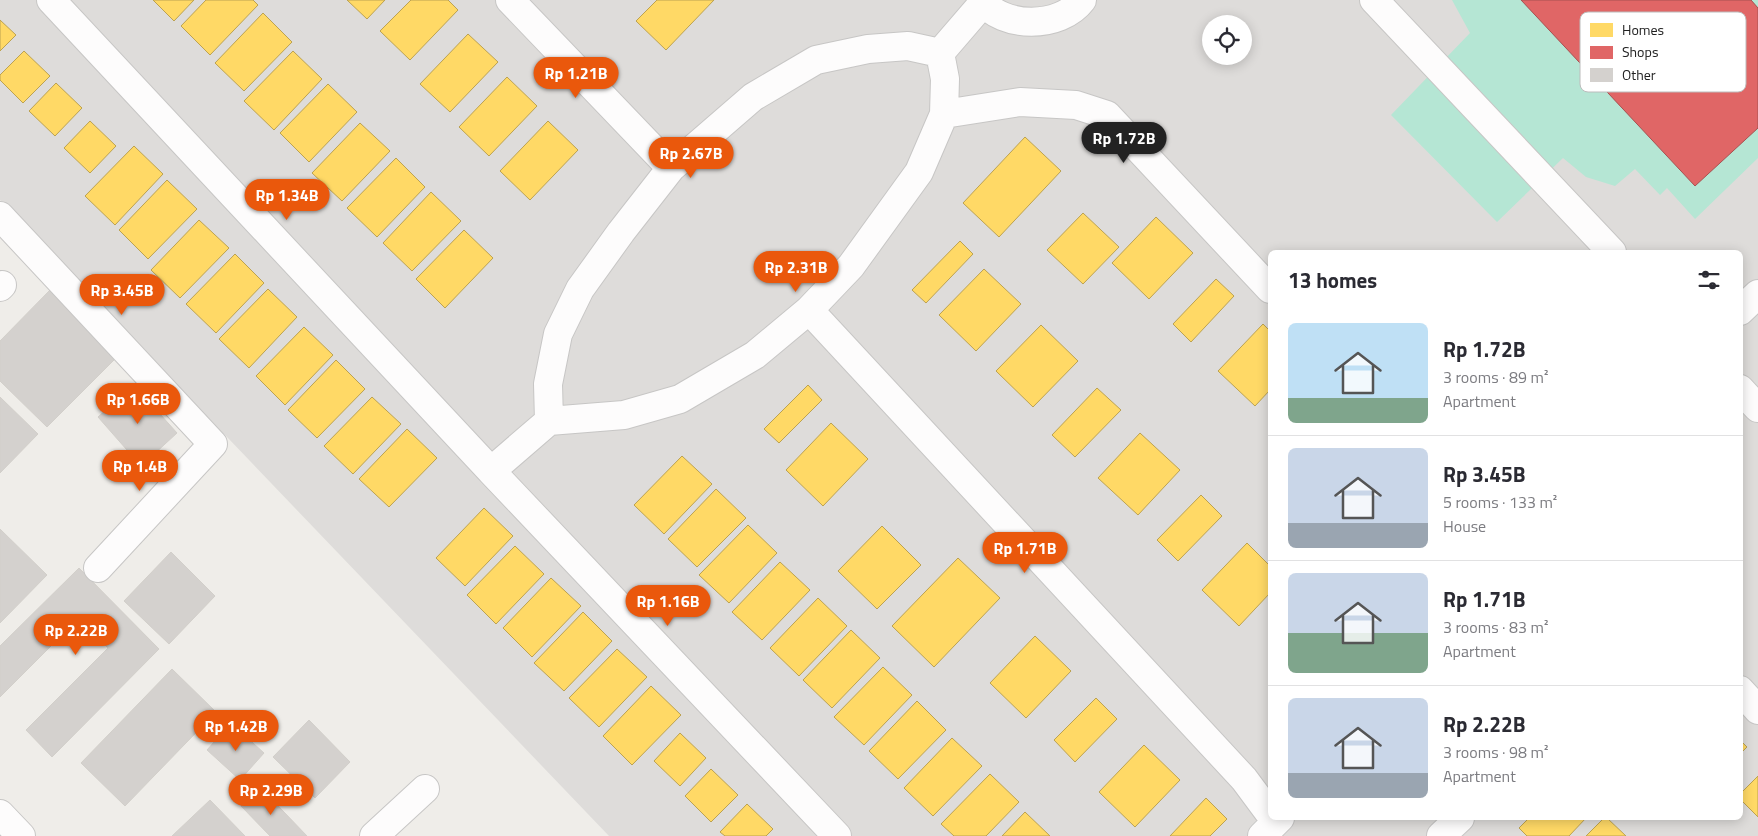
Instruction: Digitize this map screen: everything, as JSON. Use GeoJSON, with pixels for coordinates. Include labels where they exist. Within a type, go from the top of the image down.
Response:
{"type":"FeatureCollection","features":[{"type":"Feature","properties":{"kind":"street"},"geometry":{"type":"LineString","coordinates":[[51,0],[491,471],[836,836]]}},
{"type":"Feature","properties":{"kind":"street"},"geometry":{"type":"LineString","coordinates":[[510,0],[672,168]]}},
{"type":"Feature","properties":{"kind":"street"},"geometry":{"type":"LineString","coordinates":[[491,471],[549,421],[624,415],[680,399],[754,356],[809,310],[851,266],[919,172],[944,114],[944,79],[940,53],[982,1],[1005,18],[1030,23],[1056,19],[1078,6],[1082,0]]}},
{"type":"Feature","properties":{"kind":"street"},"geometry":{"type":"LineString","coordinates":[[1374,0],[1610,250]]}},
{"type":"Feature","properties":{"kind":"street"},"geometry":{"type":"LineString","coordinates":[[549,421],[548,384],[558,334],[580,288],[621,232],[672,168],[753,97],[816,60],[868,49],[908,46],[940,53]]}},
{"type":"Feature","properties":{"kind":"street"},"geometry":{"type":"LineString","coordinates":[[944,114],[1020,102],[1076,105],[1107,116],[1268,288]]}},
{"type":"Feature","properties":{"kind":"street"},"geometry":{"type":"LineString","coordinates":[[0,216],[213,444],[98,568]]}},
{"type":"Feature","properties":{"kind":"street"},"geometry":{"type":"LineString","coordinates":[[1743,308],[1758,294]]}},
{"type":"Feature","properties":{"kind":"street"},"geometry":{"type":"LineString","coordinates":[[809,310],[1244,779],[1268,815]]}},
{"type":"Feature","properties":{"kind":"street"},"geometry":{"type":"LineString","coordinates":[[1743,392],[1758,408]]}},
{"type":"Feature","properties":{"kind":"street"},"geometry":{"type":"LineString","coordinates":[[1743,693],[1758,710]]}},
{"type":"Feature","properties":{"kind":"street"},"geometry":{"type":"LineString","coordinates":[[374,836],[425,789]]}},
{"type":"Feature","properties":{"kind":"street"},"geometry":{"type":"LineString","coordinates":[[0,814],[21,836]]}},
{"type":"Feature","properties":{"kind":"street"},"geometry":{"type":"LineString","coordinates":[[1441,836],[1458,820]]}},
{"type":"Feature","properties":{"kind":"shaded area"},"geometry":{"type":"Polygon","coordinates":[[[0,0],[1758,0],[1758,836],[609,836],[0,200],[0,0]]]}},
{"type":"Feature","properties":{"kind":"green space"},"geometry":{"type":"Polygon","coordinates":[[[1452,0],[1758,0],[1758,158],[1695,219],[1667,188],[1660,195],[1635,169],[1615,186],[1586,177],[1563,158],[1497,222],[1391,115],[1470,33],[1452,0]]]}},
{"type":"Feature","properties":{"kind":"building: Homes"},"geometry":{"type":"Polygon","coordinates":[[[153,0],[194,0],[174,21],[153,0]]]}},
{"type":"Feature","properties":{"kind":"building: Homes"},"geometry":{"type":"Polygon","coordinates":[[[206,0],[253,0],[258,5],[210,55],[181,26],[206,0]]]}},
{"type":"Feature","properties":{"kind":"building: Homes"},"geometry":{"type":"Polygon","coordinates":[[[347,0],[385,0],[367,19],[347,0]]]}},
{"type":"Feature","properties":{"kind":"building: Homes"},"geometry":{"type":"Polygon","coordinates":[[[411,0],[448,0],[458,10],[410,60],[380,31],[411,0]]]}},
{"type":"Feature","properties":{"kind":"building: Homes"},"geometry":{"type":"Polygon","coordinates":[[[657,0],[714,0],[666,50],[636,21],[657,0]]]}},
{"type":"Feature","properties":{"kind":"building: Homes"},"geometry":{"type":"Polygon","coordinates":[[[263,13],[292,42],[244,91],[215,63],[263,13]]]}},
{"type":"Feature","properties":{"kind":"building: Homes"},"geometry":{"type":"Polygon","coordinates":[[[0,20],[16,35],[0,51],[0,20]]]}},
{"type":"Feature","properties":{"kind":"building: Homes"},"geometry":{"type":"Polygon","coordinates":[[[468,34],[498,62],[450,112],[420,84],[468,34]]]}},
{"type":"Feature","properties":{"kind":"building: Homes"},"geometry":{"type":"Polygon","coordinates":[[[24,51],[50,76],[23,103],[0,80],[0,75],[24,51]]]}},
{"type":"Feature","properties":{"kind":"building: Homes"},"geometry":{"type":"Polygon","coordinates":[[[293,51],[322,79],[274,130],[244,101],[293,51]]]}},
{"type":"Feature","properties":{"kind":"building: Homes"},"geometry":{"type":"Polygon","coordinates":[[[507,77],[537,106],[489,156],[459,127],[507,77]]]}},
{"type":"Feature","properties":{"kind":"building: Homes"},"geometry":{"type":"Polygon","coordinates":[[[56,83],[82,108],[55,136],[29,111],[56,83]]]}},
{"type":"Feature","properties":{"kind":"building: Homes"},"geometry":{"type":"Polygon","coordinates":[[[328,84],[357,112],[309,162],[280,133],[328,84]]]}},
{"type":"Feature","properties":{"kind":"building: Homes"},"geometry":{"type":"Polygon","coordinates":[[[90,121],[116,146],[90,173],[64,148],[90,121]]]}},
{"type":"Feature","properties":{"kind":"building: Homes"},"geometry":{"type":"Polygon","coordinates":[[[548,121],[578,150],[530,200],[500,171],[548,121]]]}},
{"type":"Feature","properties":{"kind":"building: Homes"},"geometry":{"type":"Polygon","coordinates":[[[360,123],[390,151],[342,201],[312,173],[360,123]]]}},
{"type":"Feature","properties":{"kind":"building: Homes"},"geometry":{"type":"Polygon","coordinates":[[[1025,137],[1061,171],[999,237],[963,203],[1025,137]]]}},
{"type":"Feature","properties":{"kind":"building: Homes"},"geometry":{"type":"Polygon","coordinates":[[[134,146],[163,174],[115,225],[85,196],[134,146]]]}},
{"type":"Feature","properties":{"kind":"building: Homes"},"geometry":{"type":"Polygon","coordinates":[[[396,158],[425,187],[377,237],[347,208],[396,158]]]}},
{"type":"Feature","properties":{"kind":"building: Homes"},"geometry":{"type":"Polygon","coordinates":[[[167,180],[197,209],[148,259],[119,230],[167,180]]]}},
{"type":"Feature","properties":{"kind":"building: Homes"},"geometry":{"type":"Polygon","coordinates":[[[431,192],[461,221],[412,271],[383,243],[431,192]]]}},
{"type":"Feature","properties":{"kind":"building: Homes"},"geometry":{"type":"Polygon","coordinates":[[[1083,213],[1119,247],[1083,284],[1047,250],[1083,213]]]}},
{"type":"Feature","properties":{"kind":"building: Homes"},"geometry":{"type":"Polygon","coordinates":[[[1156,217],[1193,253],[1149,299],[1112,263],[1156,217]]]}},
{"type":"Feature","properties":{"kind":"building: Homes"},"geometry":{"type":"Polygon","coordinates":[[[199,220],[229,248],[180,298],[151,270],[199,220]]]}},
{"type":"Feature","properties":{"kind":"building: Homes"},"geometry":{"type":"Polygon","coordinates":[[[464,230],[493,258],[445,308],[416,279],[464,230]]]}},
{"type":"Feature","properties":{"kind":"building: Homes"},"geometry":{"type":"Polygon","coordinates":[[[960,241],[973,254],[926,303],[912,290],[960,241]]]}},
{"type":"Feature","properties":{"kind":"building: Homes"},"geometry":{"type":"Polygon","coordinates":[[[235,254],[264,283],[216,333],[186,304],[235,254]]]}},
{"type":"Feature","properties":{"kind":"building: Homes"},"geometry":{"type":"Polygon","coordinates":[[[984,269],[1021,304],[976,351],[939,315],[984,269]]]}},
{"type":"Feature","properties":{"kind":"building: Homes"},"geometry":{"type":"Polygon","coordinates":[[[1216,279],[1234,296],[1191,342],[1173,324],[1216,279]]]}},
{"type":"Feature","properties":{"kind":"building: Homes"},"geometry":{"type":"Polygon","coordinates":[[[268,289],[297,317],[249,368],[219,339],[268,289]]]}},
{"type":"Feature","properties":{"kind":"building: Homes"},"geometry":{"type":"Polygon","coordinates":[[[1263,324],[1268,329],[1268,392],[1255,406],[1218,371],[1263,324]]]}},
{"type":"Feature","properties":{"kind":"building: Homes"},"geometry":{"type":"Polygon","coordinates":[[[1041,325],[1078,361],[1033,407],[996,371],[1041,325]]]}},
{"type":"Feature","properties":{"kind":"building: Homes"},"geometry":{"type":"Polygon","coordinates":[[[304,327],[333,355],[285,405],[256,376],[304,327]]]}},
{"type":"Feature","properties":{"kind":"building: Homes"},"geometry":{"type":"Polygon","coordinates":[[[336,360],[365,389],[317,438],[288,410],[336,360]]]}},
{"type":"Feature","properties":{"kind":"building: Homes"},"geometry":{"type":"Polygon","coordinates":[[[808,385],[822,400],[779,443],[764,429],[808,385]]]}},
{"type":"Feature","properties":{"kind":"building: Homes"},"geometry":{"type":"Polygon","coordinates":[[[1097,388],[1121,410],[1075,457],[1052,435],[1097,388]]]}},
{"type":"Feature","properties":{"kind":"building: Homes"},"geometry":{"type":"Polygon","coordinates":[[[372,397],[401,424],[353,474],[324,446],[372,397]]]}},
{"type":"Feature","properties":{"kind":"building: Homes"},"geometry":{"type":"Polygon","coordinates":[[[831,423],[868,459],[823,506],[786,470],[831,423]]]}},
{"type":"Feature","properties":{"kind":"building: Homes"},"geometry":{"type":"Polygon","coordinates":[[[407,429],[437,458],[389,507],[359,479],[407,429]]]}},
{"type":"Feature","properties":{"kind":"building: Homes"},"geometry":{"type":"Polygon","coordinates":[[[1140,433],[1180,470],[1138,515],[1098,478],[1140,433]]]}},
{"type":"Feature","properties":{"kind":"building: Homes"},"geometry":{"type":"Polygon","coordinates":[[[682,456],[712,484],[664,534],[634,505],[682,456]]]}},
{"type":"Feature","properties":{"kind":"building: Homes"},"geometry":{"type":"Polygon","coordinates":[[[716,489],[746,518],[697,567],[668,539],[716,489]]]}},
{"type":"Feature","properties":{"kind":"building: Homes"},"geometry":{"type":"Polygon","coordinates":[[[1201,495],[1222,516],[1178,561],[1157,540],[1201,495]]]}},
{"type":"Feature","properties":{"kind":"building: Homes"},"geometry":{"type":"Polygon","coordinates":[[[484,508],[513,536],[465,586],[436,558],[484,508]]]}},
{"type":"Feature","properties":{"kind":"building: Homes"},"geometry":{"type":"Polygon","coordinates":[[[748,525],[777,553],[729,603],[699,575],[748,525]]]}},
{"type":"Feature","properties":{"kind":"building: Homes"},"geometry":{"type":"Polygon","coordinates":[[[882,526],[921,565],[877,609],[838,571],[882,526]]]}},
{"type":"Feature","properties":{"kind":"building: Homes"},"geometry":{"type":"Polygon","coordinates":[[[1247,543],[1268,564],[1268,595],[1239,626],[1202,590],[1247,543]]]}},
{"type":"Feature","properties":{"kind":"building: Homes"},"geometry":{"type":"Polygon","coordinates":[[[515,546],[544,574],[496,624],[467,595],[515,546]]]}},
{"type":"Feature","properties":{"kind":"building: Homes"},"geometry":{"type":"Polygon","coordinates":[[[958,558],[1000,598],[934,667],[892,626],[958,558]]]}},
{"type":"Feature","properties":{"kind":"building: Homes"},"geometry":{"type":"Polygon","coordinates":[[[780,562],[810,590],[762,640],[732,612],[780,562]]]}},
{"type":"Feature","properties":{"kind":"building: Homes"},"geometry":{"type":"Polygon","coordinates":[[[551,578],[581,606],[532,657],[503,628],[551,578]]]}},
{"type":"Feature","properties":{"kind":"building: Homes"},"geometry":{"type":"Polygon","coordinates":[[[818,598],[847,626],[799,676],[770,648],[818,598]]]}},
{"type":"Feature","properties":{"kind":"building: Homes"},"geometry":{"type":"Polygon","coordinates":[[[583,612],[612,641],[564,691],[534,663],[583,612]]]}},
{"type":"Feature","properties":{"kind":"building: Homes"},"geometry":{"type":"Polygon","coordinates":[[[851,630],[880,658],[832,708],[803,680],[851,630]]]}},
{"type":"Feature","properties":{"kind":"building: Homes"},"geometry":{"type":"Polygon","coordinates":[[[1035,636],[1071,671],[1026,718],[990,683],[1035,636]]]}},
{"type":"Feature","properties":{"kind":"building: Homes"},"geometry":{"type":"Polygon","coordinates":[[[617,649],[647,677],[599,727],[569,698],[617,649]]]}},
{"type":"Feature","properties":{"kind":"building: Homes"},"geometry":{"type":"Polygon","coordinates":[[[883,667],[912,695],[864,745],[834,717],[883,667]]]}},
{"type":"Feature","properties":{"kind":"building: Homes"},"geometry":{"type":"Polygon","coordinates":[[[651,686],[681,715],[632,765],[603,736],[651,686]]]}},
{"type":"Feature","properties":{"kind":"building: Homes"},"geometry":{"type":"Polygon","coordinates":[[[1096,698],[1117,719],[1075,762],[1054,740],[1096,698]]]}},
{"type":"Feature","properties":{"kind":"building: Homes"},"geometry":{"type":"Polygon","coordinates":[[[917,701],[946,730],[898,779],[869,751],[917,701]]]}},
{"type":"Feature","properties":{"kind":"building: Homes"},"geometry":{"type":"Polygon","coordinates":[[[680,733],[706,758],[680,786],[654,761],[680,733]]]}},
{"type":"Feature","properties":{"kind":"building: Homes"},"geometry":{"type":"Polygon","coordinates":[[[952,738],[982,766],[933,816],[904,788],[952,738]]]}},
{"type":"Feature","properties":{"kind":"building: Homes"},"geometry":{"type":"Polygon","coordinates":[[[1743,743],[1747,747],[1743,751],[1743,743]]]}},
{"type":"Feature","properties":{"kind":"building: Homes"},"geometry":{"type":"Polygon","coordinates":[[[1144,745],[1180,780],[1135,827],[1099,792],[1144,745]]]}},
{"type":"Feature","properties":{"kind":"building: Homes"},"geometry":{"type":"Polygon","coordinates":[[[711,769],[738,795],[711,822],[685,796],[711,769]]]}},
{"type":"Feature","properties":{"kind":"building: Homes"},"geometry":{"type":"Polygon","coordinates":[[[990,774],[1019,802],[986,836],[954,836],[941,824],[990,774]]]}},
{"type":"Feature","properties":{"kind":"building: Homes"},"geometry":{"type":"Polygon","coordinates":[[[1758,776],[1758,817],[1743,802],[1743,791],[1758,776]]]}},
{"type":"Feature","properties":{"kind":"building: Homes"},"geometry":{"type":"Polygon","coordinates":[[[1206,798],[1227,819],[1210,836],[1170,836],[1206,798]]]}},
{"type":"Feature","properties":{"kind":"building: Homes"},"geometry":{"type":"Polygon","coordinates":[[[747,804],[773,829],[766,836],[725,836],[720,832],[747,804]]]}},
{"type":"Feature","properties":{"kind":"building: Homes"},"geometry":{"type":"Polygon","coordinates":[[[1025,812],[1050,836],[1002,836],[1025,812]]]}},
{"type":"Feature","properties":{"kind":"building: Homes"},"geometry":{"type":"Polygon","coordinates":[[[1527,820],[1584,820],[1569,836],[1527,836],[1519,828],[1527,820]]]}},
{"type":"Feature","properties":{"kind":"building: Homes"},"geometry":{"type":"Polygon","coordinates":[[[1602,820],[1609,820],[1626,836],[1586,836],[1602,820]]]}},
{"type":"Feature","properties":{"kind":"building: Shops"},"geometry":{"type":"Polygon","coordinates":[[[1521,0],[1751,0],[1758,8],[1758,128],[1695,186],[1607,92],[1746,92],[1746,12],[1580,12],[1580,63],[1521,0]]]}},
{"type":"Feature","properties":{"kind":"building: Other"},"geometry":{"type":"Polygon","coordinates":[[[50,290],[117,357],[47,427],[0,381],[0,341],[50,290]]]}},
{"type":"Feature","properties":{"kind":"building: Other"},"geometry":{"type":"Polygon","coordinates":[[[134,385],[177,433],[141,466],[98,417],[134,385]]]}},
{"type":"Feature","properties":{"kind":"building: Other"},"geometry":{"type":"Polygon","coordinates":[[[0,397],[38,434],[0,473],[0,397]]]}},
{"type":"Feature","properties":{"kind":"building: Other"},"geometry":{"type":"Polygon","coordinates":[[[0,529],[47,575],[0,623],[0,529]]]}},
{"type":"Feature","properties":{"kind":"building: Other"},"geometry":{"type":"Polygon","coordinates":[[[171,552],[215,596],[169,644],[124,601],[171,552]]]}},
{"type":"Feature","properties":{"kind":"building: Other"},"geometry":{"type":"Polygon","coordinates":[[[79,568],[159,649],[52,757],[26,730],[108,648],[78,619],[0,697],[0,646],[79,568]]]}},
{"type":"Feature","properties":{"kind":"building: Other"},"geometry":{"type":"Polygon","coordinates":[[[172,669],[216,712],[125,806],[81,763],[172,669]]]}},
{"type":"Feature","properties":{"kind":"building: Other"},"geometry":{"type":"Polygon","coordinates":[[[309,720],[350,762],[315,798],[273,757],[309,720]]]}},
{"type":"Feature","properties":{"kind":"building: Other"},"geometry":{"type":"Polygon","coordinates":[[[231,723],[264,753],[240,780],[207,750],[231,723]]]}},
{"type":"Feature","properties":{"kind":"building: Other"},"geometry":{"type":"Polygon","coordinates":[[[260,787],[307,836],[270,836],[241,806],[260,787]]]}},
{"type":"Feature","properties":{"kind":"building: Other"},"geometry":{"type":"Polygon","coordinates":[[[210,800],[245,836],[172,836],[210,800]]]}}]}
